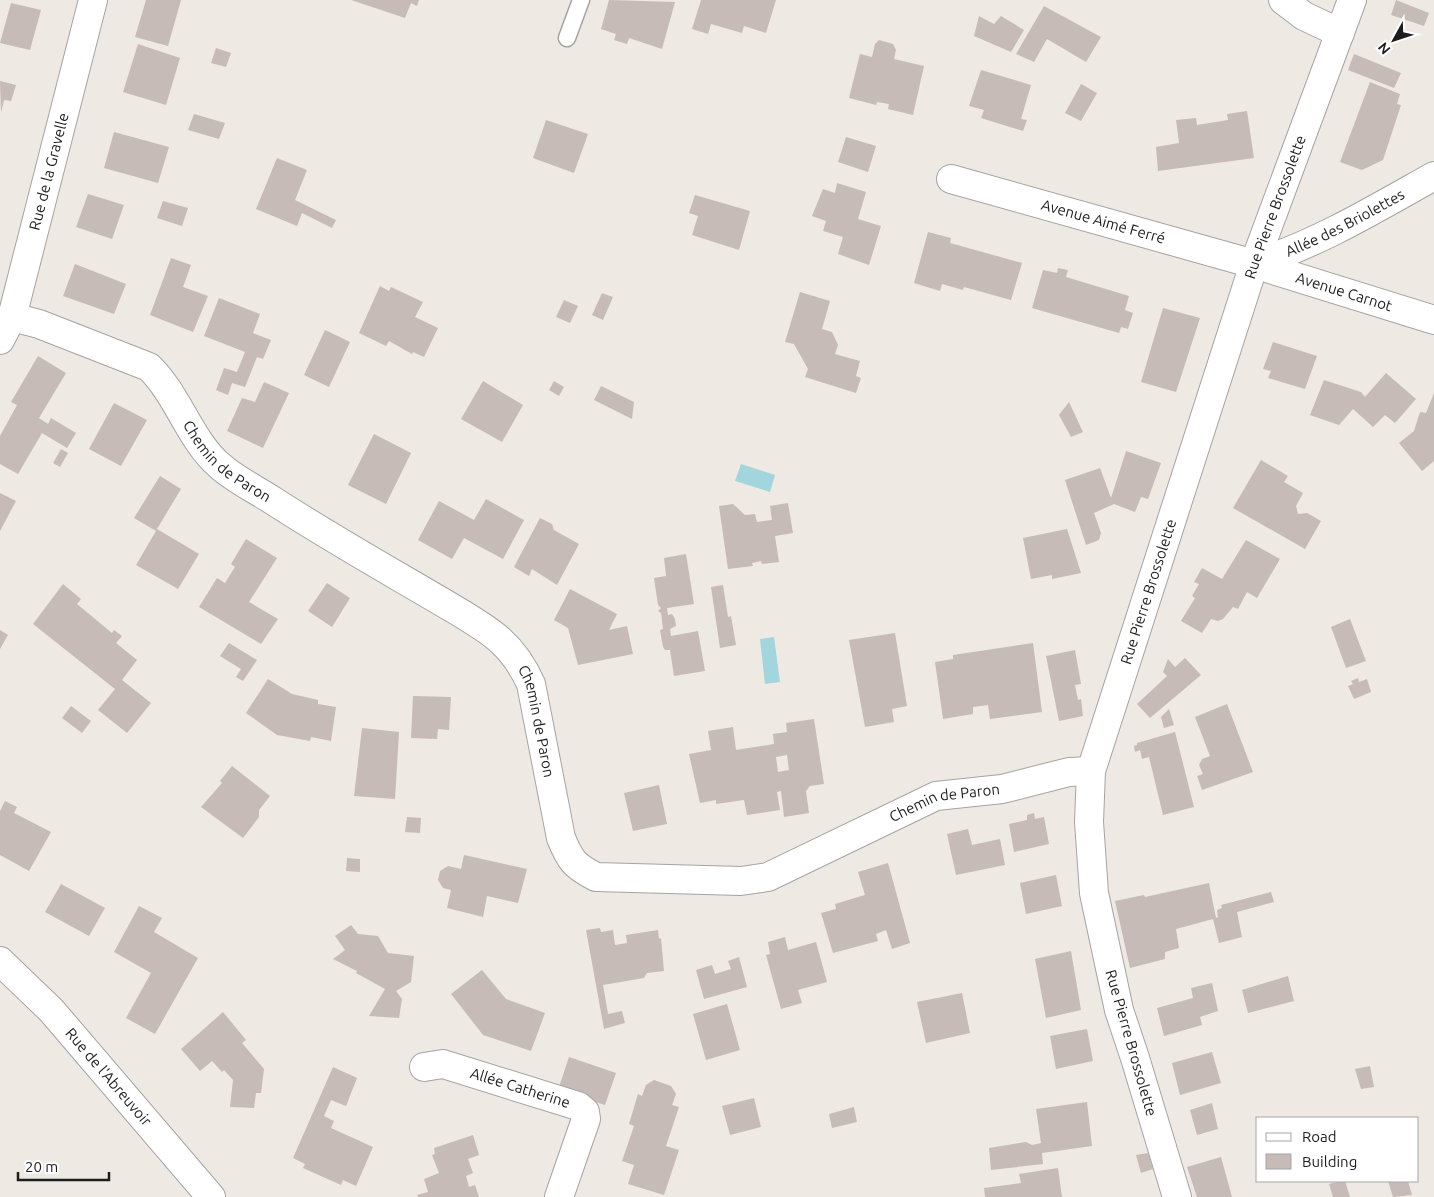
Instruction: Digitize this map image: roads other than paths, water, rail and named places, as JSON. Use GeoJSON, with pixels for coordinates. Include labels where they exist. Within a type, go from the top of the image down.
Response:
{"type":"FeatureCollection","features":[{"type":"Feature","properties":{"kind":"street","name":"Rue de la Gravelle"},"geometry":{"type":"LineString","coordinates":[[6,328],[93,0]]}},
{"type":"Feature","properties":{"kind":"street"},"geometry":{"type":"LineString","coordinates":[[1283,0],[1304,16],[1340,33]]}},
{"type":"Feature","properties":{"kind":"street","name":"Rue Pierre Brossolette"},"geometry":{"type":"LineString","coordinates":[[1177,1197],[1136,1058],[1119,1010],[1094,893],[1089,822],[1091,771],[1254,264],[1352,0]]}},
{"type":"Feature","properties":{"kind":"street","name":"Allée des Briolettes"},"geometry":{"type":"LineString","coordinates":[[1254,264],[1288,253],[1334,233],[1434,176]]}},
{"type":"Feature","properties":{"kind":"street","name":"Avenue Aimé Ferré"},"geometry":{"type":"LineString","coordinates":[[951,179],[1254,264]]}},
{"type":"Feature","properties":{"kind":"street","name":"Avenue Carnot"},"geometry":{"type":"LineString","coordinates":[[1254,264],[1434,320]]}},
{"type":"Feature","properties":{"kind":"street","name":"Chemin de Paron"},"geometry":{"type":"LineString","coordinates":[[6,328],[39,324],[149,367],[162,380],[206,450],[218,465],[304,521],[474,621],[502,640],[522,662],[531,684],[561,838],[569,858],[580,869],[596,877],[742,881],[768,877],[936,796],[1002,789],[1069,772],[1091,771]]}},
{"type":"Feature","properties":{"kind":"street","name":"Rue de l'Abreuvoir"},"geometry":{"type":"LineString","coordinates":[[0,961],[51,1010],[211,1197]]}},
{"type":"Feature","properties":{"kind":"street","name":"Allée Catherine"},"geometry":{"type":"LineString","coordinates":[[424,1066],[443,1064],[578,1106],[585,1112],[586,1119],[559,1197]]}},
{"type":"Feature","properties":{"kind":"lane"},"geometry":{"type":"LineString","coordinates":[[567,38],[581,0]]}},
{"type":"Feature","properties":{"kind":"water"},"geometry":{"type":"Polygon","coordinates":[[[741,464],[775,475],[770,492],[735,481],[741,464]]]}},
{"type":"Feature","properties":{"kind":"water"},"geometry":{"type":"Polygon","coordinates":[[[774,637],[780,682],[765,684],[760,639],[774,637]]]}}]}
